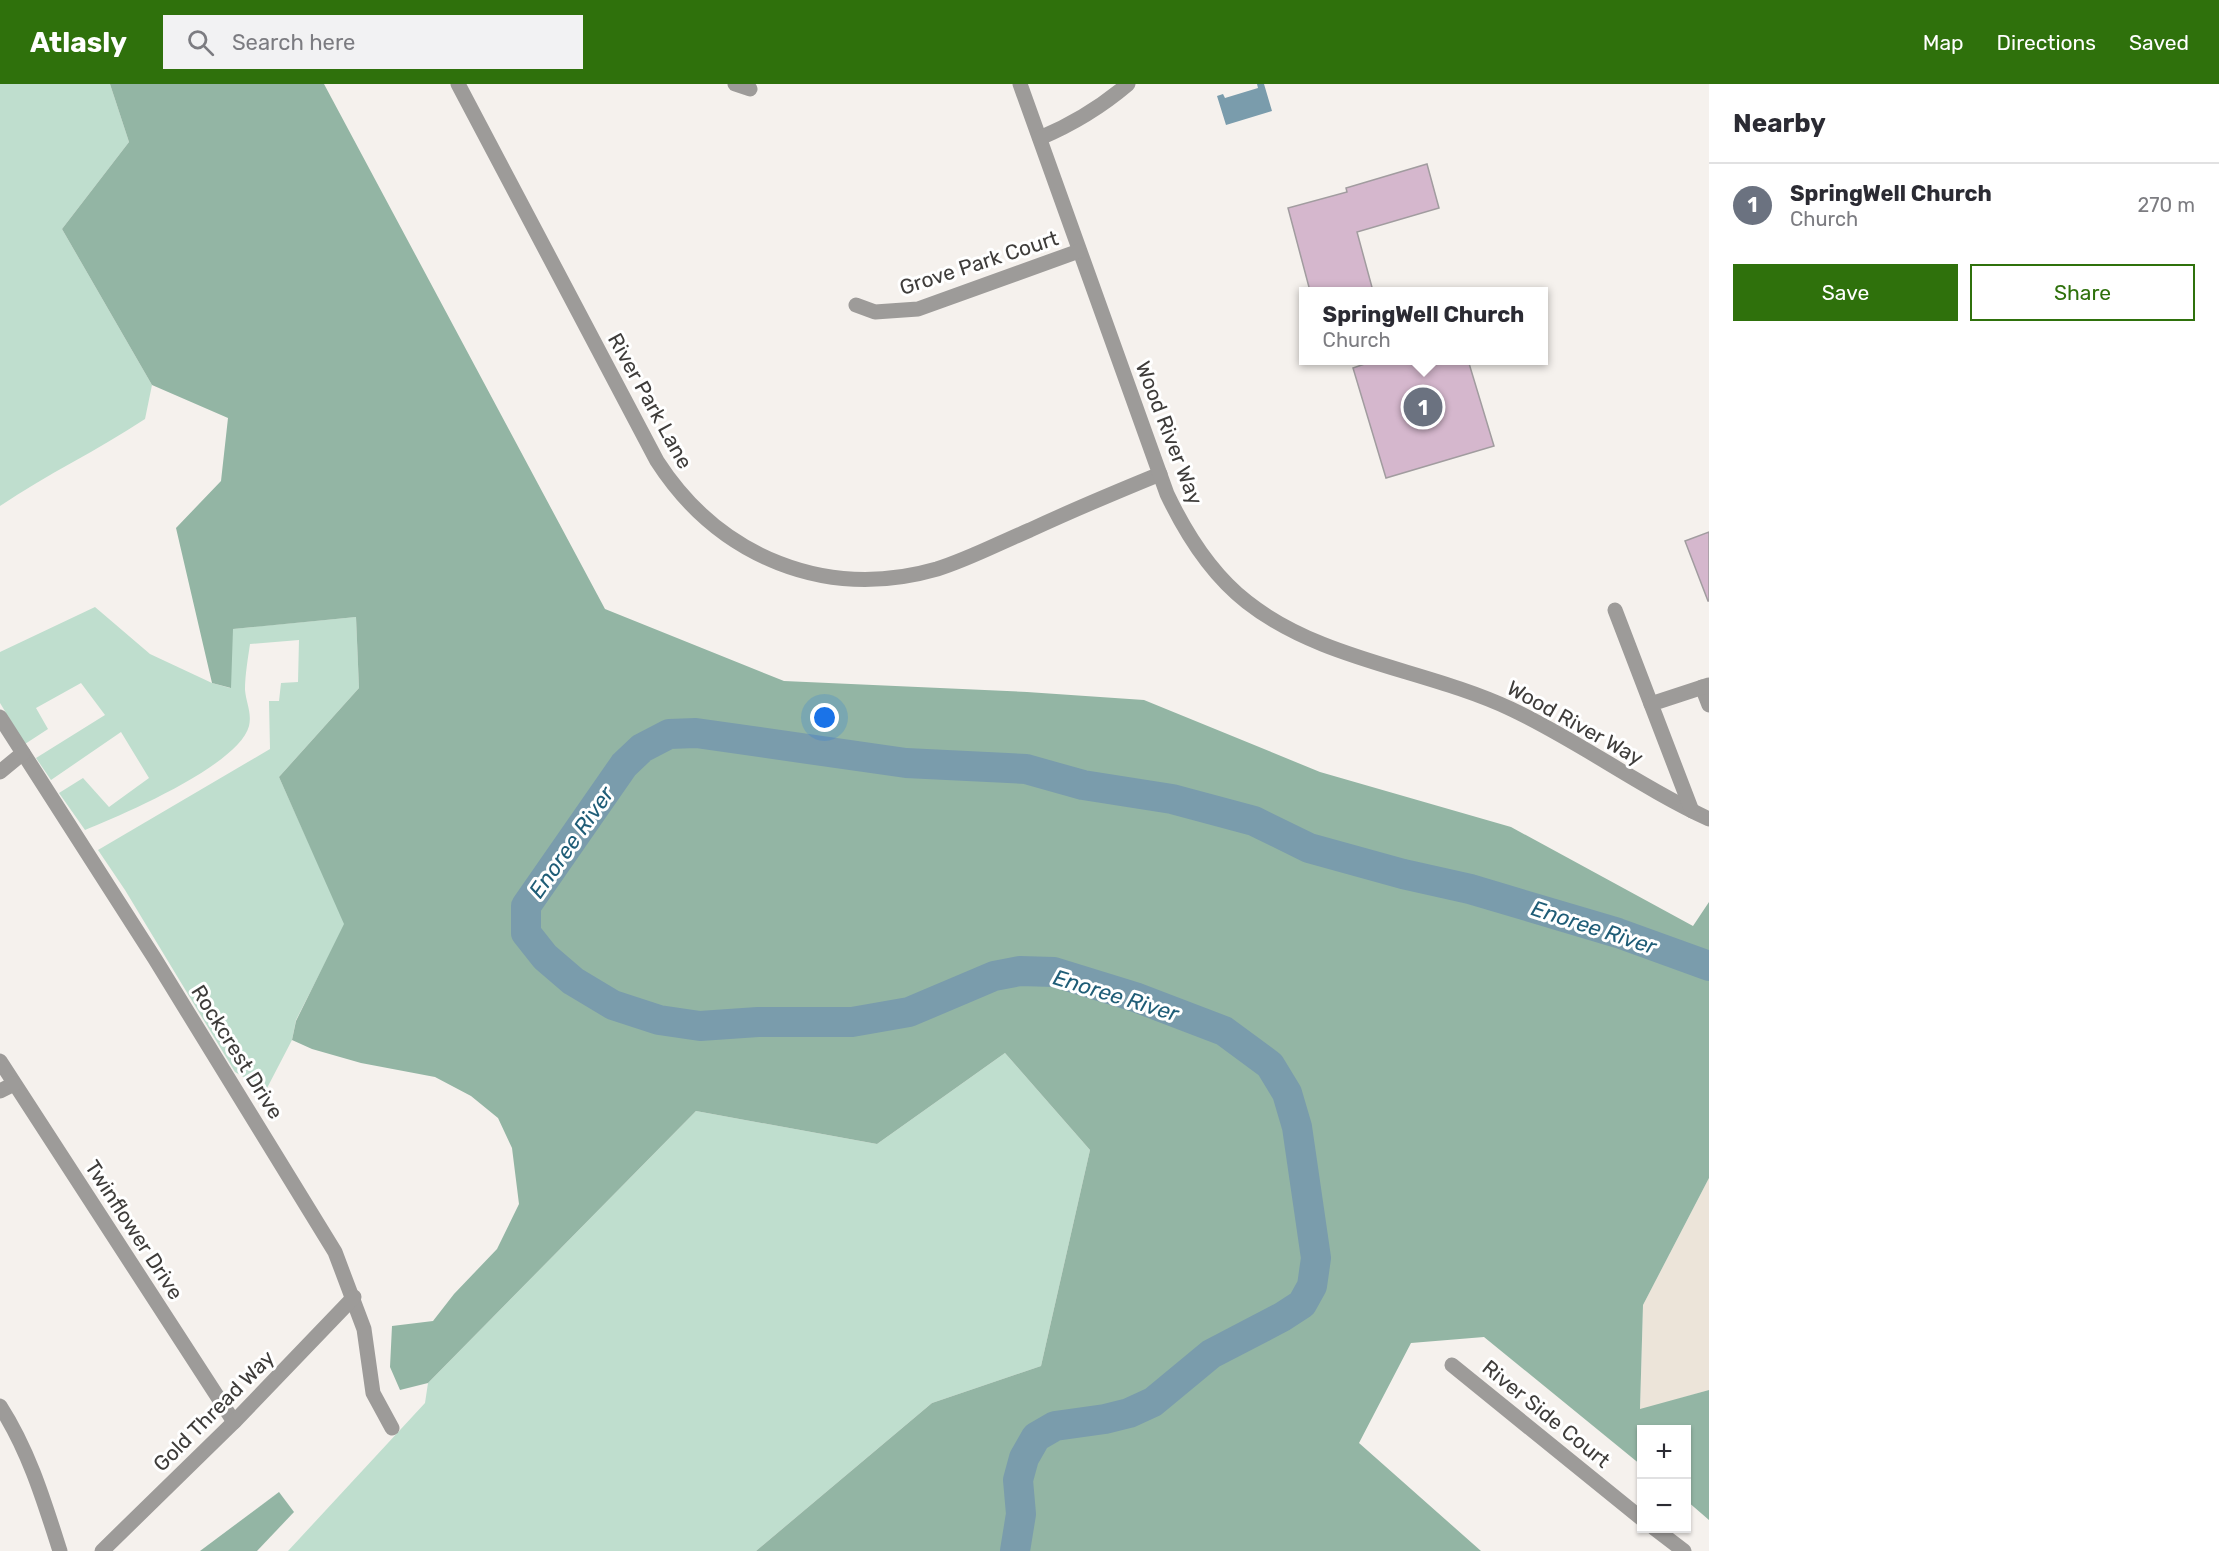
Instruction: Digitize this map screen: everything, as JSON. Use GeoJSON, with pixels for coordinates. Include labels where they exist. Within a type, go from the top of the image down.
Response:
{"type":"FeatureCollection","features":[{"type":"Feature","properties":{"kind":"street","name":"River Park Lane"},"geometry":{"type":"LineString","coordinates":[[458,84],[657,461],[670,482],[700,516],[742,546],[774,562],[810,573],[850,579],[900,577],[951,564],[1160,474]]}},
{"type":"Feature","properties":{"kind":"street"},"geometry":{"type":"LineString","coordinates":[[735,84],[750,89]]}},
{"type":"Feature","properties":{"kind":"street","name":"Wood River Way"},"geometry":{"type":"LineString","coordinates":[[1020,84],[1160,474],[1178,518],[1201,554],[1234,591],[1266,615],[1325,644],[1456,687],[1510,708],[1709,819]]}},
{"type":"Feature","properties":{"kind":"street"},"geometry":{"type":"LineString","coordinates":[[1040,138],[1073,124],[1128,84]]}},
{"type":"Feature","properties":{"kind":"street","name":"Grove Park Court"},"geometry":{"type":"LineString","coordinates":[[856,304],[875,312],[918,309],[1079,251]]}},
{"type":"Feature","properties":{"kind":"street"},"geometry":{"type":"LineString","coordinates":[[1615,610],[1692,811]]}},
{"type":"Feature","properties":{"kind":"street"},"geometry":{"type":"LineString","coordinates":[[1651,704],[1706,686],[1709,705]]}},
{"type":"Feature","properties":{"kind":"street","name":"Rockcrest Drive"},"geometry":{"type":"LineString","coordinates":[[0,717],[149,950],[335,1252],[354,1297],[364,1329],[373,1394],[392,1428]]}},
{"type":"Feature","properties":{"kind":"street"},"geometry":{"type":"LineString","coordinates":[[0,772],[23,753]]}},
{"type":"Feature","properties":{"kind":"street","name":"Twinflower Drive"},"geometry":{"type":"LineString","coordinates":[[0,1061],[7,1087],[234,1422]]}},
{"type":"Feature","properties":{"kind":"street","name":"Gold Thread Way"},"geometry":{"type":"LineString","coordinates":[[102,1551],[234,1422],[354,1297]]}},
{"type":"Feature","properties":{"kind":"street","name":"River Side Court"},"geometry":{"type":"LineString","coordinates":[[1452,1365],[1637,1516]]}},
{"type":"Feature","properties":{"kind":"street"},"geometry":{"type":"LineString","coordinates":[[0,1406],[13,1426],[38,1480],[60,1551]]}},
{"type":"Feature","properties":{"kind":"street"},"geometry":{"type":"LineString","coordinates":[[1661,1533],[1684,1551]]}},
{"type":"Feature","properties":{"kind":"shaded area"},"geometry":{"type":"Polygon","coordinates":[[[1709,1178],[1709,1390],[1640,1410],[1643,1305],[1709,1178]]]}},
{"type":"Feature","properties":{"kind":"green space"},"geometry":{"type":"Polygon","coordinates":[[[0,84],[110,84],[129,142],[62,229],[152,385],[145,419],[0,506],[0,84]]]}},
{"type":"Feature","properties":{"kind":"green space"},"geometry":{"type":"Polygon","coordinates":[[[110,84],[324,84],[605,609],[784,681],[1027,692],[1144,700],[1320,772],[1511,827],[1693,926],[1709,902],[1709,1178],[1643,1305],[1640,1409],[1709,1390],[1709,1520],[1691,1504],[1691,1425],[1637,1425],[1637,1462],[1484,1337],[1411,1343],[1359,1443],[1481,1551],[756,1551],[932,1403],[1041,1366],[1090,1150],[1005,1053],[877,1144],[696,1111],[428,1383],[400,1390],[390,1367],[392,1326],[433,1321],[454,1294],[497,1249],[519,1204],[512,1148],[498,1118],[471,1096],[435,1077],[361,1063],[312,1049],[292,1040],[296,1021],[344,924],[279,777],[359,688],[356,617],[233,629],[231,688],[212,683],[176,528],[221,481],[228,418],[152,385],[62,229],[129,142],[110,84]]]}},
{"type":"Feature","properties":{"kind":"green space"},"geometry":{"type":"Polygon","coordinates":[[[95,607],[150,654],[212,683],[230,688],[232,629],[356,617],[359,688],[279,777],[345,924],[296,1020],[292,1040],[266,1090],[235,1072],[125,890],[98,850],[270,749],[269,701],[279,701],[281,683],[298,682],[299,640],[250,644],[245,690],[249,726],[241,741],[224,757],[151,801],[85,830],[59,793],[83,778],[109,807],[149,778],[121,732],[51,780],[36,758],[105,715],[81,683],[36,708],[48,729],[25,744],[0,703],[0,652],[95,607]]]}},
{"type":"Feature","properties":{"kind":"green space"},"geometry":{"type":"Polygon","coordinates":[[[1005,1053],[1090,1150],[1041,1366],[932,1403],[756,1551],[288,1551],[425,1403],[428,1383],[696,1111],[877,1144],[1005,1053]]]}},
{"type":"Feature","properties":{"kind":"green space"},"geometry":{"type":"Polygon","coordinates":[[[279,1492],[294,1512],[257,1551],[200,1551],[279,1492]]]}},
{"type":"Feature","properties":{"kind":"water"},"geometry":{"type":"Polygon","coordinates":[[[1257,84],[1264,84],[1272,111],[1226,125],[1217,96],[1223,94],[1225,98],[1258,88],[1257,84]]]}},
{"type":"Feature","properties":{"kind":"building"},"geometry":{"type":"Polygon","coordinates":[[[1427,164],[1439,208],[1357,232],[1372,287],[1309,287],[1288,208],[1347,192],[1346,188],[1427,164]]]}},
{"type":"Feature","properties":{"kind":"building"},"geometry":{"type":"Polygon","coordinates":[[[1362,365],[1470,365],[1494,446],[1386,478],[1353,368],[1362,365]]]}},
{"type":"Feature","properties":{"kind":"building"},"geometry":{"type":"Polygon","coordinates":[[[1709,532],[1709,601],[1708,601],[1685,541],[1709,532]]]}},
{"type":"Feature","properties":{"kind":"waterway","name":"Enoree River"},"geometry":{"type":"LineString","coordinates":[[1015,1551],[1021,1514],[1018,1480],[1024,1458],[1036,1437],[1055,1426],[1105,1419],[1129,1413],[1153,1402],[1211,1354],[1302,1304],[1312,1286],[1316,1258],[1297,1127],[1287,1093],[1270,1065],[1224,1031],[1135,997],[1054,972],[1020,971],[994,976],[909,1012],[852,1022],[758,1022],[700,1026],[659,1020],[613,1005],[573,981],[545,957],[526,933],[526,906],[624,765],[642,748],[669,734],[696,733],[906,763],[1026,769],[1083,785],[1172,799],[1254,821],[1309,848],[1403,874],[1470,889],[1618,933],[1709,966]]}},
{"type":"Feature","properties":{"kind":"place","name":"SpringWell Church"},"geometry":{"type":"Point","coordinates":[1423,407]}}]}
